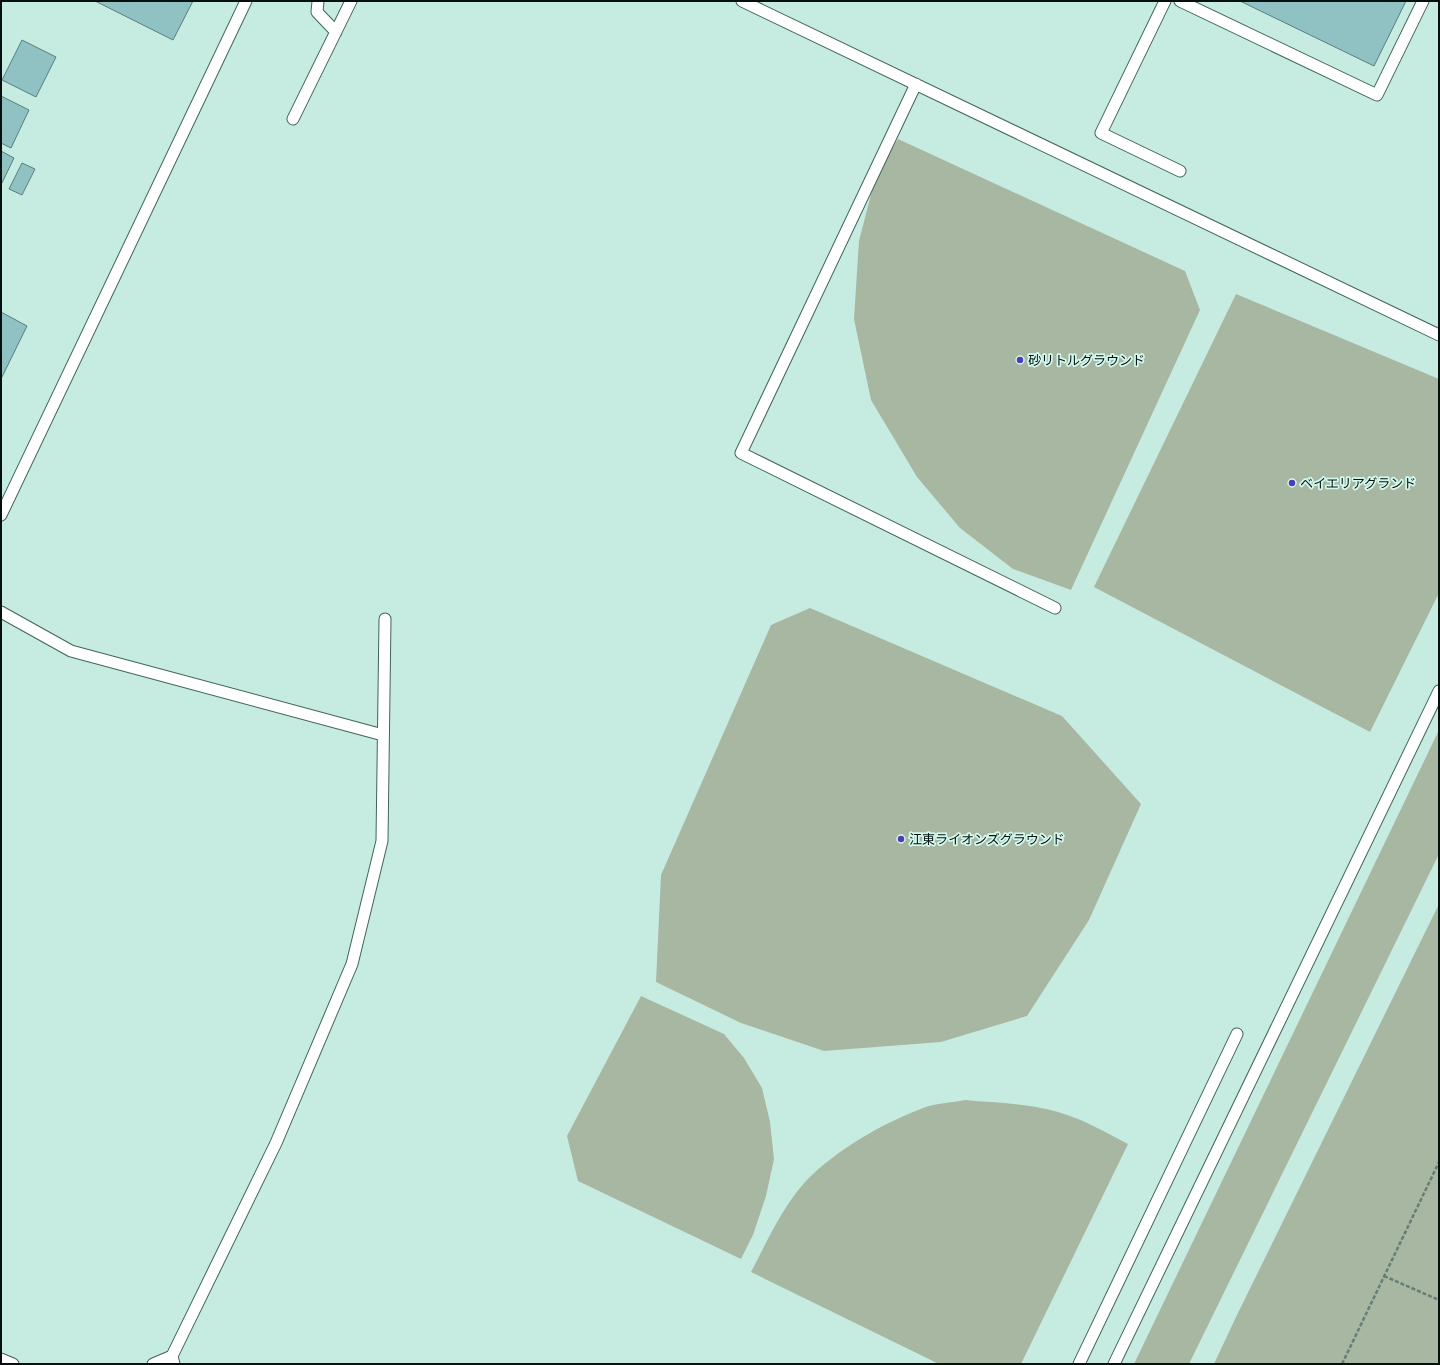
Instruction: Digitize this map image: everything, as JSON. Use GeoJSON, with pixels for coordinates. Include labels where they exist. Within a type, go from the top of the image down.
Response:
{"type":"FeatureCollection","features":[{"type":"Feature","properties":{"kind":"lane"},"geometry":{"type":"LineString","coordinates":[[1,514],[246,1]]}},
{"type":"Feature","properties":{"kind":"lane"},"geometry":{"type":"LineString","coordinates":[[318,1],[317,12],[336,32]]}},
{"type":"Feature","properties":{"kind":"lane"},"geometry":{"type":"LineString","coordinates":[[293,119],[351,1]]}},
{"type":"Feature","properties":{"kind":"lane"},"geometry":{"type":"LineString","coordinates":[[742,1],[1439,335]]}},
{"type":"Feature","properties":{"kind":"lane"},"geometry":{"type":"LineString","coordinates":[[1164,1],[1101,133],[1180,171]]}},
{"type":"Feature","properties":{"kind":"lane"},"geometry":{"type":"LineString","coordinates":[[1180,1],[1377,95],[1423,1]]}},
{"type":"Feature","properties":{"kind":"lane"},"geometry":{"type":"LineString","coordinates":[[916,84],[741,454],[1055,608]]}},
{"type":"Feature","properties":{"kind":"lane"},"geometry":{"type":"LineString","coordinates":[[1,612],[71,650],[383,735]]}},
{"type":"Feature","properties":{"kind":"lane"},"geometry":{"type":"LineString","coordinates":[[153,1364],[173,1360],[276,1143],[352,964],[382,841],[385,619]]}},
{"type":"Feature","properties":{"kind":"lane"},"geometry":{"type":"LineString","coordinates":[[1114,1364],[1439,691]]}},
{"type":"Feature","properties":{"kind":"lane"},"geometry":{"type":"LineString","coordinates":[[1079,1364],[1237,1034]]}},
{"type":"Feature","properties":{"kind":"lane"},"geometry":{"type":"LineString","coordinates":[[1,1359],[13,1364]]}},
{"type":"Feature","properties":{"kind":"path"},"geometry":{"type":"LineString","coordinates":[[1342,1364],[1439,1162]]}},
{"type":"Feature","properties":{"kind":"path"},"geometry":{"type":"LineString","coordinates":[[1384,1276],[1439,1300]]}},
{"type":"Feature","properties":{"kind":"green space","name":"砂リトルグラウンド"},"geometry":{"type":"Polygon","coordinates":[[[898,139],[1185,271],[1200,310],[1071,590],[1013,569],[960,528],[917,477],[871,400],[854,319],[859,241],[876,175],[898,139]]]}},
{"type":"Feature","properties":{"kind":"green space","name":"ベイエリアグランド"},"geometry":{"type":"Polygon","coordinates":[[[1236,294],[1439,379],[1439,593],[1370,732],[1094,587],[1236,294]]]}},
{"type":"Feature","properties":{"kind":"green space","name":"江東ライオンズグラウンド"},"geometry":{"type":"Polygon","coordinates":[[[810,608],[1062,716],[1141,804],[1089,920],[1027,1016],[941,1042],[824,1051],[741,1023],[656,982],[661,875],[771,625],[810,608]]]}},
{"type":"Feature","properties":{"kind":"green space"},"geometry":{"type":"Polygon","coordinates":[[[1439,730],[1439,854],[1189,1364],[1134,1364],[1439,730]]]}},
{"type":"Feature","properties":{"kind":"green space"},"geometry":{"type":"Polygon","coordinates":[[[1439,904],[1439,1364],[1214,1364],[1236,1317],[1439,904]]]}},
{"type":"Feature","properties":{"kind":"green space"},"geometry":{"type":"Polygon","coordinates":[[[641,996],[724,1034],[744,1058],[762,1088],[770,1122],[774,1159],[766,1196],[753,1235],[741,1259],[578,1181],[567,1136],[641,996]]]}},
{"type":"Feature","properties":{"kind":"green space"},"geometry":{"type":"Polygon","coordinates":[[[965,1100],[1024,1105],[1047,1109],[1085,1122],[1128,1144],[1021,1364],[939,1364],[751,1272],[782,1213],[797,1191],[831,1159],[861,1138],[892,1121],[928,1106],[965,1100]]]}},
{"type":"Feature","properties":{"kind":"building"},"geometry":{"type":"Polygon","coordinates":[[[95,1],[193,1],[173,40],[95,1]]]}},
{"type":"Feature","properties":{"kind":"building"},"geometry":{"type":"Polygon","coordinates":[[[1240,1],[1406,1],[1374,66],[1240,1]]]}},
{"type":"Feature","properties":{"kind":"building"},"geometry":{"type":"Polygon","coordinates":[[[22,40],[56,57],[36,97],[2,80],[22,40]]]}},
{"type":"Feature","properties":{"kind":"building"},"geometry":{"type":"Polygon","coordinates":[[[1,96],[29,110],[11,148],[1,143],[1,96]]]}},
{"type":"Feature","properties":{"kind":"building"},"geometry":{"type":"Polygon","coordinates":[[[1,151],[14,158],[2,183],[1,183],[1,151]]]}},
{"type":"Feature","properties":{"kind":"building"},"geometry":{"type":"Polygon","coordinates":[[[22,163],[35,169],[22,195],[9,189],[22,163]]]}},
{"type":"Feature","properties":{"kind":"building"},"geometry":{"type":"Polygon","coordinates":[[[1,312],[27,326],[1,379],[1,312]]]}},
{"type":"Feature","properties":{"kind":"place","name":"砂リトルグラウンド"},"geometry":{"type":"Point","coordinates":[1020,360]}},
{"type":"Feature","properties":{"kind":"place","name":"ベイエリアグランド"},"geometry":{"type":"Point","coordinates":[1292,483]}},
{"type":"Feature","properties":{"kind":"place","name":"江東ライオンズグラウンド"},"geometry":{"type":"Point","coordinates":[901,839]}}]}
